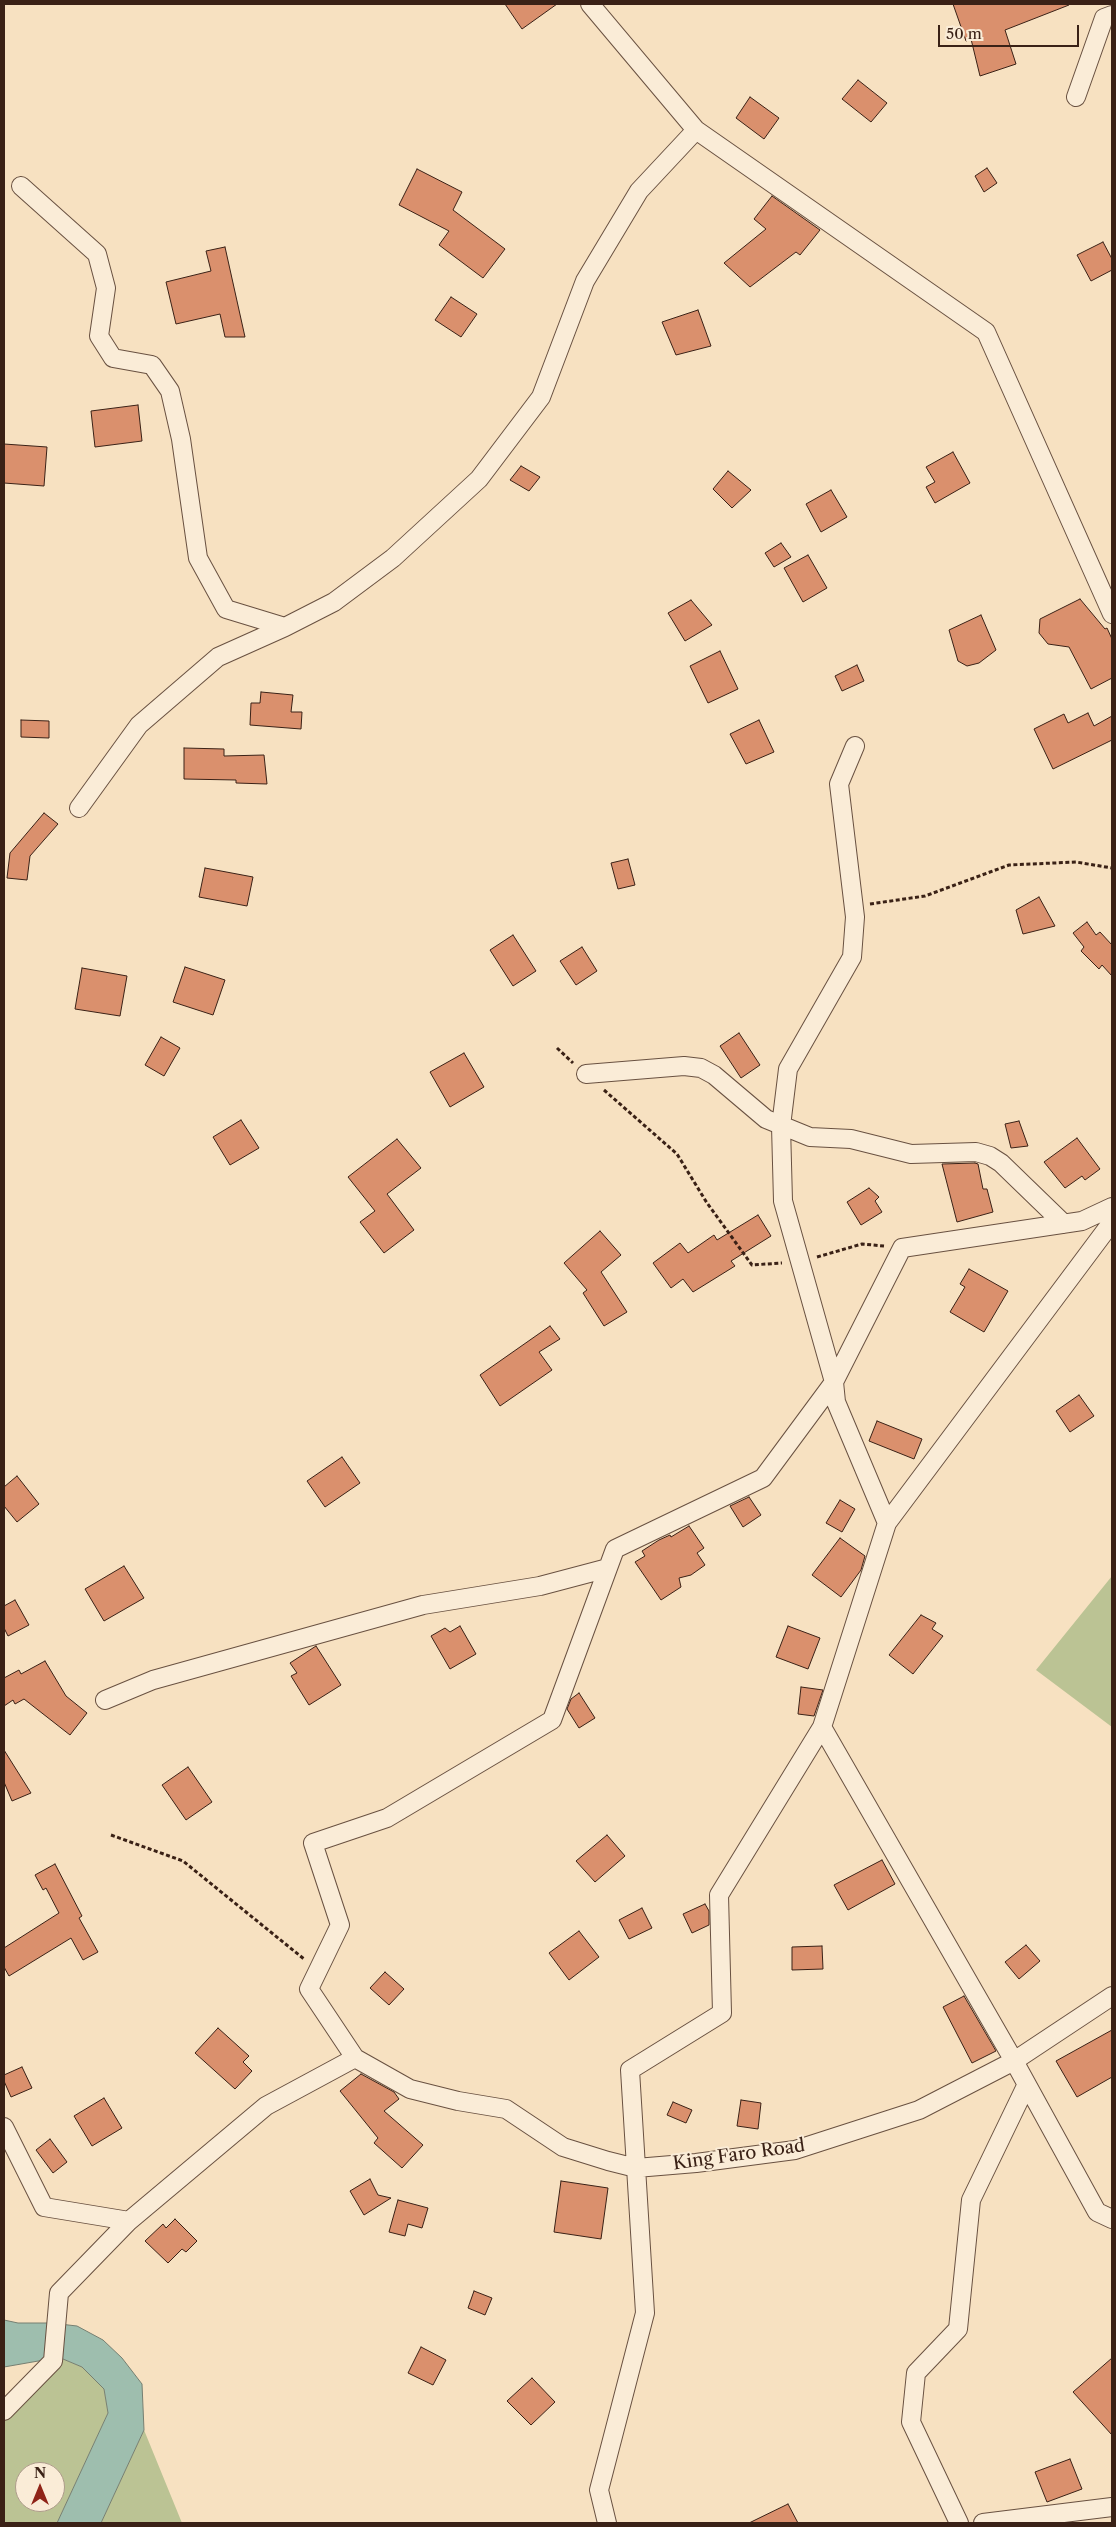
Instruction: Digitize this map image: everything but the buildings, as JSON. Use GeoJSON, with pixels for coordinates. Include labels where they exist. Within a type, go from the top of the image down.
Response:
{"type":"FeatureCollection","features":[{"type":"Feature","properties":{"kind":"street"},"geometry":{"type":"LineString","coordinates":[[590,4],[696,130],[986,332],[1112,614]]}},
{"type":"Feature","properties":{"kind":"street"},"geometry":{"type":"LineString","coordinates":[[1076,97],[1104,18],[1112,15]]}},
{"type":"Feature","properties":{"kind":"street"},"geometry":{"type":"LineString","coordinates":[[79,808],[139,725],[218,657],[285,627],[334,602],[393,558],[479,479],[541,397],[585,281],[639,191],[696,130]]}},
{"type":"Feature","properties":{"kind":"street"},"geometry":{"type":"LineString","coordinates":[[21,186],[97,254],[106,288],[99,336],[113,358],[152,364],[170,391],[181,439],[198,558],[226,609],[285,627]]}},
{"type":"Feature","properties":{"kind":"street"},"geometry":{"type":"LineString","coordinates":[[855,746],[839,784],[854,905],[852,958],[788,1069],[781,1126],[783,1201],[834,1382],[836,1402],[887,1523]]}},
{"type":"Feature","properties":{"kind":"street"},"geometry":{"type":"LineString","coordinates":[[586,1074],[684,1066],[701,1068],[714,1075],[766,1119],[810,1137],[851,1139],[911,1154],[976,1152],[990,1156],[1001,1163],[1064,1224]]}},
{"type":"Feature","properties":{"kind":"street"},"geometry":{"type":"LineString","coordinates":[[4,2411],[53,2362],[59,2293],[129,2221],[266,2106],[355,2058],[309,1989],[340,1925],[313,1843],[387,1818],[552,1720],[615,1549],[762,1478],[834,1382],[902,1248],[1082,1222],[1112,1207]]}},
{"type":"Feature","properties":{"kind":"street"},"geometry":{"type":"LineString","coordinates":[[607,2523],[599,2490],[645,2313],[630,2070],[722,2013],[719,1895],[822,1727],[887,1523],[1112,1222]]}},
{"type":"Feature","properties":{"kind":"street"},"geometry":{"type":"LineString","coordinates":[[104,1700],[153,1680],[423,1605],[540,1586],[608,1568]]}},
{"type":"Feature","properties":{"kind":"street"},"geometry":{"type":"LineString","coordinates":[[822,1727],[1014,2061],[1026,2086],[1097,2212],[1112,2219]]}},
{"type":"Feature","properties":{"kind":"street","name":"King Faro Road"},"geometry":{"type":"LineString","coordinates":[[355,2058],[410,2089],[458,2101],[506,2109],[563,2147],[636,2168],[795,2150],[919,2110],[1014,2061],[1112,1996]]}},
{"type":"Feature","properties":{"kind":"street"},"geometry":{"type":"LineString","coordinates":[[960,2523],[911,2422],[916,2373],[958,2329],[971,2200],[1026,2086]]}},
{"type":"Feature","properties":{"kind":"street"},"geometry":{"type":"LineString","coordinates":[[4,2127],[44,2207],[129,2221]]}},
{"type":"Feature","properties":{"kind":"street"},"geometry":{"type":"LineString","coordinates":[[983,2523],[1112,2507]]}},
{"type":"Feature","properties":{"kind":"path"},"geometry":{"type":"LineString","coordinates":[[854,905],[925,896],[1008,864],[1076,862],[1112,868]]}},
{"type":"Feature","properties":{"kind":"path"},"geometry":{"type":"LineString","coordinates":[[557,1048],[677,1154],[707,1203],[752,1265],[800,1262],[862,1244],[902,1248]]}},
{"type":"Feature","properties":{"kind":"path"},"geometry":{"type":"LineString","coordinates":[[111,1835],[183,1861],[318,1970]]}},
{"type":"Feature","properties":{"kind":"green space"},"geometry":{"type":"Polygon","coordinates":[[[1112,1576],[1112,1727],[1036,1670],[1112,1576]]]}},
{"type":"Feature","properties":{"kind":"green space"},"geometry":{"type":"Polygon","coordinates":[[[63,2359],[82,2367],[104,2389],[108,2413],[65,2506],[65,2462],[15,2462],[15,2512],[62,2512],[57,2523],[4,2523],[4,2421],[55,2372],[63,2359]]]}},
{"type":"Feature","properties":{"kind":"green space"},"geometry":{"type":"Polygon","coordinates":[[[144,2430],[182,2523],[101,2523],[144,2430]]]}},
{"type":"Feature","properties":{"kind":"shaded area"},"geometry":{"type":"Polygon","coordinates":[[[4,2320],[18,2323],[51,2323],[77,2326],[103,2340],[122,2358],[142,2384],[144,2430],[101,2523],[57,2523],[62,2512],[65,2512],[65,2506],[108,2413],[104,2389],[82,2367],[63,2359],[44,2360],[4,2367],[4,2320]]]}}]}
